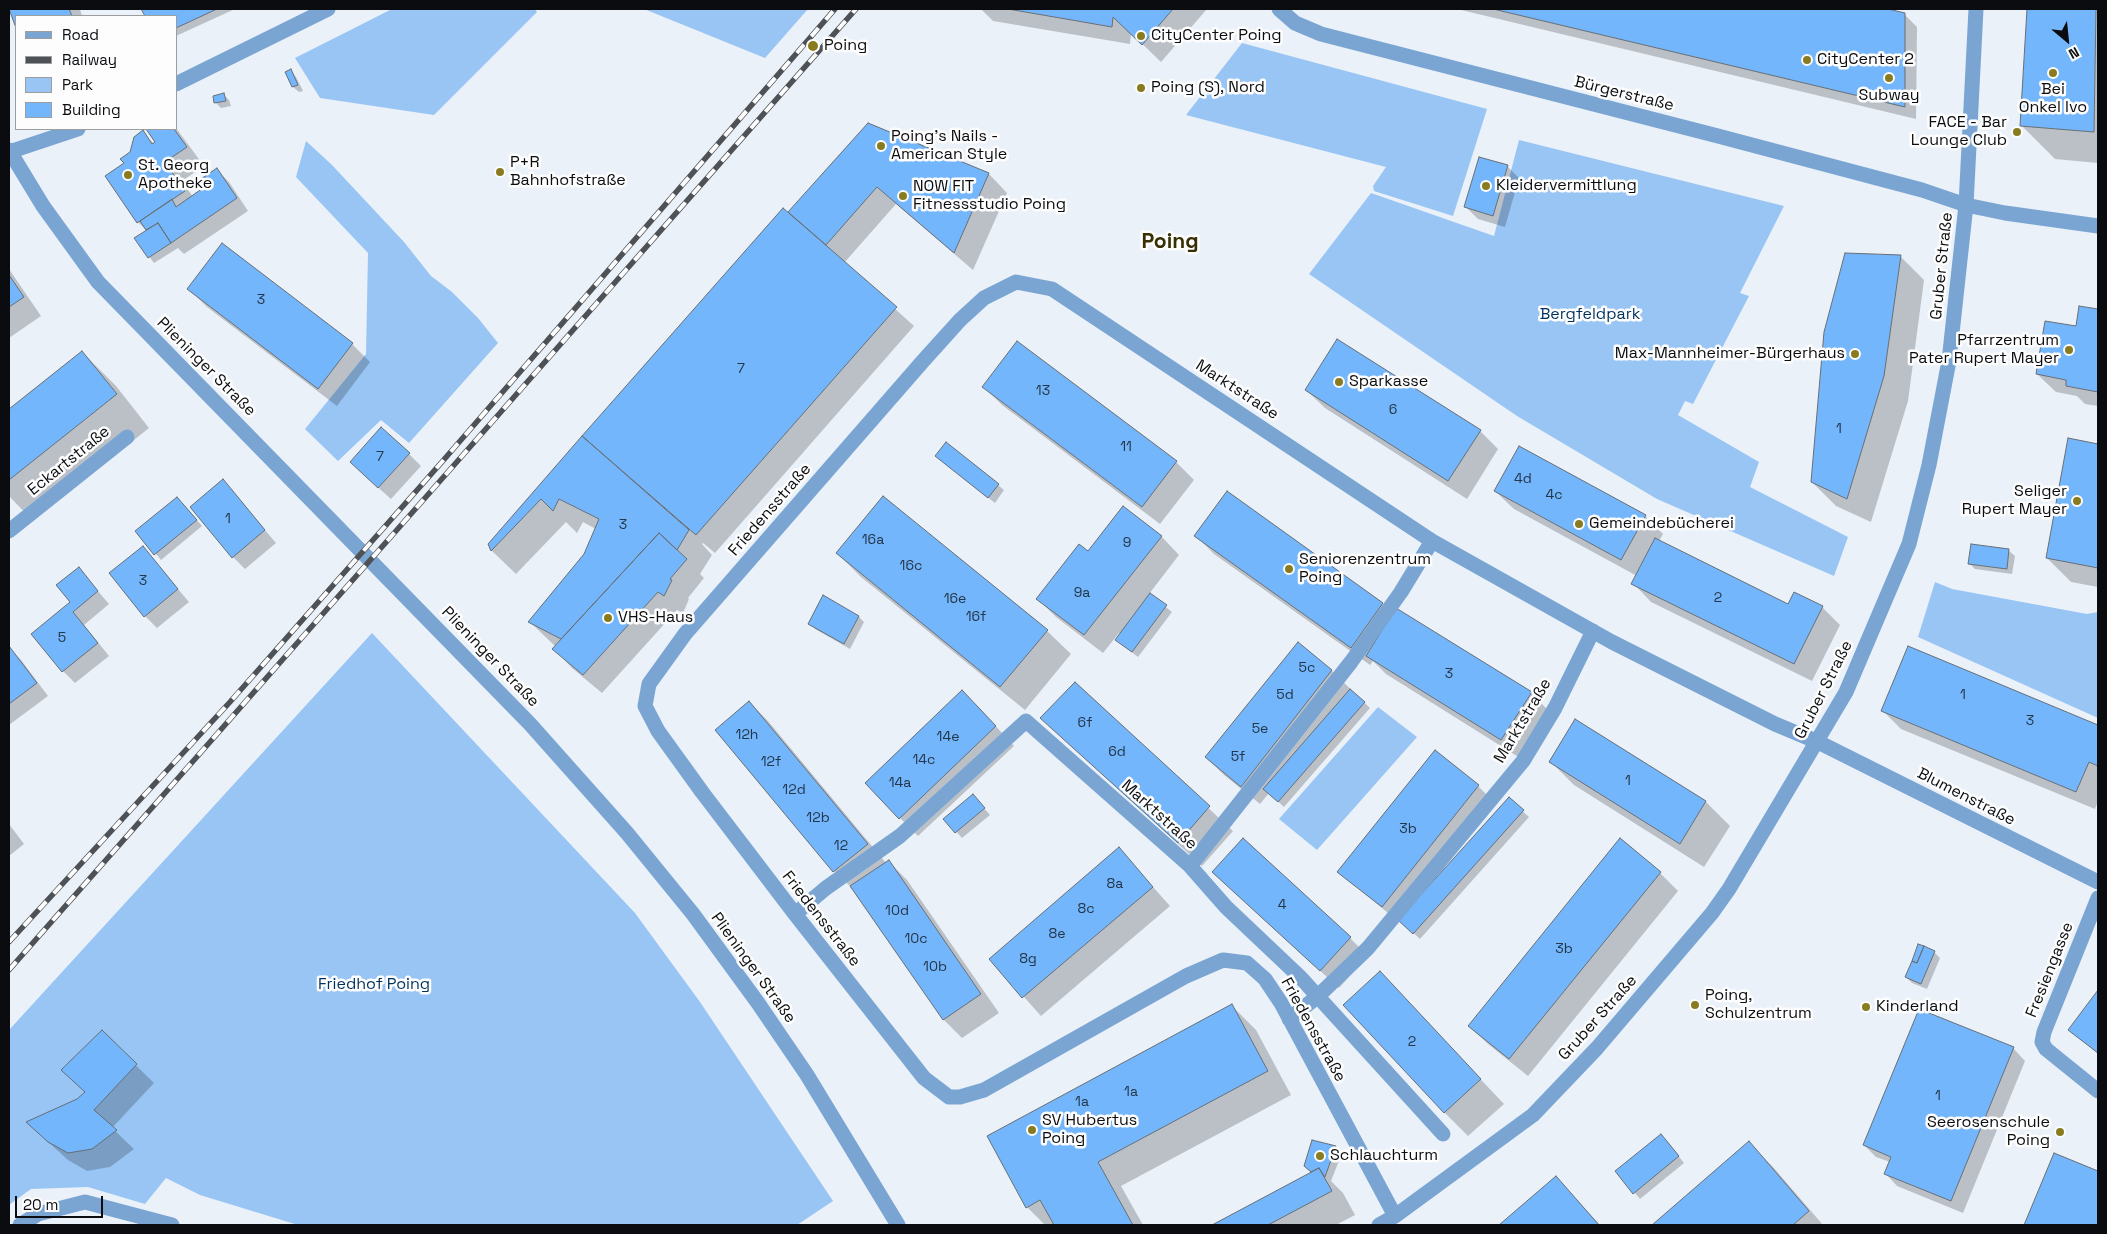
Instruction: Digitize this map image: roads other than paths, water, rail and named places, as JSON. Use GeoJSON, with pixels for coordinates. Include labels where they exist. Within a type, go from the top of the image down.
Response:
{"type":"FeatureCollection","features":[{"type":"Feature","properties":{"kind":"street"},"geometry":{"type":"LineString","coordinates":[[178,83],[328,9]]}},
{"type":"Feature","properties":{"kind":"street","name":"Bürgerstraße"},"geometry":{"type":"LineString","coordinates":[[1279,9],[1295,23],[1321,34],[1727,138],[1922,190],[1966,204],[2006,213],[2098,226]]}},
{"type":"Feature","properties":{"kind":"street","name":"Gruber Straße"},"geometry":{"type":"LineString","coordinates":[[1379,1225],[1395,1216],[1533,1115],[1597,1048],[1706,920],[1729,889],[1846,692],[1909,544],[1929,465],[1949,361],[1966,204],[1976,9]]}},
{"type":"Feature","properties":{"kind":"street"},"geometry":{"type":"LineString","coordinates":[[9,151],[75,130]]}},
{"type":"Feature","properties":{"kind":"street","name":"Plieninger Straße"},"geometry":{"type":"LineString","coordinates":[[9,151],[43,206],[98,282],[510,703],[627,833],[693,914],[769,1019],[807,1075],[898,1225]]}},
{"type":"Feature","properties":{"kind":"street","name":"Marktstraße"},"geometry":{"type":"LineString","coordinates":[[1016,282],[1052,289],[1432,541],[1593,631],[1775,724],[1818,742]]}},
{"type":"Feature","properties":{"kind":"street","name":"Friedensstraße"},"geometry":{"type":"LineString","coordinates":[[1016,282],[984,298],[960,320],[685,634],[649,684],[645,706],[658,731],[795,914],[924,1078],[949,1097],[960,1097],[984,1090],[1186,976],[1223,960],[1247,963],[1265,979],[1289,1019],[1395,1216]]}},
{"type":"Feature","properties":{"kind":"street","name":"Eckartstraße"},"geometry":{"type":"LineString","coordinates":[[9,531],[127,436]]}},
{"type":"Feature","properties":{"kind":"street","name":"Marktstraße"},"geometry":{"type":"LineString","coordinates":[[795,914],[826,888],[900,836],[1026,721],[1190,866],[1351,662],[1401,592],[1432,541]]}},
{"type":"Feature","properties":{"kind":"street","name":"Marktstraße"},"geometry":{"type":"LineString","coordinates":[[1289,1019],[1317,997],[1368,948],[1523,761],[1555,708],[1593,631]]}},
{"type":"Feature","properties":{"kind":"street","name":"Blumenstraße"},"geometry":{"type":"LineString","coordinates":[[1818,742],[2098,882]]}},
{"type":"Feature","properties":{"kind":"street","name":"Friedensstraße"},"geometry":{"type":"LineString","coordinates":[[1190,866],[1226,907],[1301,978],[1442,1134]]}},
{"type":"Feature","properties":{"kind":"street","name":"Fresiengasse"},"geometry":{"type":"LineString","coordinates":[[2098,898],[2044,1032],[2042,1042],[2046,1049],[2098,1091]]}},
{"type":"Feature","properties":{"kind":"street"},"geometry":{"type":"LineString","coordinates":[[20,1225],[38,1214],[85,1202],[172,1225]]}},
{"type":"Feature","properties":{"kind":"railway"},"geometry":{"type":"LineString","coordinates":[[9,942],[230,702],[441,463],[835,9]]}},
{"type":"Feature","properties":{"kind":"railway"},"geometry":{"type":"LineString","coordinates":[[9,970],[856,9]]}},
{"type":"Feature","properties":{"kind":"place","name":"CityCenter Poing"},"geometry":{"type":"Point","coordinates":[1141,36]}},
{"type":"Feature","properties":{"kind":"place","name":"Poing"},"geometry":{"type":"Point","coordinates":[813,46]}},
{"type":"Feature","properties":{"kind":"place","name":"CityCenter 2"},"geometry":{"type":"Point","coordinates":[1807,60]}},
{"type":"Feature","properties":{"kind":"place","name":"Bei Onkel Ivo"},"geometry":{"type":"Point","coordinates":[2053,73]}},
{"type":"Feature","properties":{"kind":"place","name":"Subway"},"geometry":{"type":"Point","coordinates":[1889,78]}},
{"type":"Feature","properties":{"kind":"place","name":"Poing (S), Nord"},"geometry":{"type":"Point","coordinates":[1141,88]}},
{"type":"Feature","properties":{"kind":"place","name":"FACE - Bar Lounge Club"},"geometry":{"type":"Point","coordinates":[2017,132]}},
{"type":"Feature","properties":{"kind":"place","name":"Poing's Nails - American Style"},"geometry":{"type":"Point","coordinates":[881,146]}},
{"type":"Feature","properties":{"kind":"place","name":"P+R Bahnhofstraße"},"geometry":{"type":"Point","coordinates":[500,172]}},
{"type":"Feature","properties":{"kind":"place","name":"St. Georg Apotheke"},"geometry":{"type":"Point","coordinates":[128,175]}},
{"type":"Feature","properties":{"kind":"place","name":"Kleidervermittlung"},"geometry":{"type":"Point","coordinates":[1486,186]}},
{"type":"Feature","properties":{"kind":"place","name":"NOW FIT Fitnessstudio Poing"},"geometry":{"type":"Point","coordinates":[903,196]}},
{"type":"Feature","properties":{"kind":"place","name":"Pfarrzentrum Pater Rupert Mayer"},"geometry":{"type":"Point","coordinates":[2069,350]}},
{"type":"Feature","properties":{"kind":"place","name":"Max-Mannheimer-Bürgerhaus"},"geometry":{"type":"Point","coordinates":[1855,354]}},
{"type":"Feature","properties":{"kind":"place","name":"Sparkasse"},"geometry":{"type":"Point","coordinates":[1339,382]}},
{"type":"Feature","properties":{"kind":"place","name":"Seliger Rupert Mayer"},"geometry":{"type":"Point","coordinates":[2077,501]}},
{"type":"Feature","properties":{"kind":"place","name":"Gemeindebücherei"},"geometry":{"type":"Point","coordinates":[1579,524]}},
{"type":"Feature","properties":{"kind":"place","name":"Seniorenzentrum Poing"},"geometry":{"type":"Point","coordinates":[1289,569]}},
{"type":"Feature","properties":{"kind":"place","name":"VHS-Haus"},"geometry":{"type":"Point","coordinates":[608,618]}},
{"type":"Feature","properties":{"kind":"place","name":"Poing, Schulzentrum"},"geometry":{"type":"Point","coordinates":[1695,1005]}},
{"type":"Feature","properties":{"kind":"place","name":"Kinderland"},"geometry":{"type":"Point","coordinates":[1866,1007]}},
{"type":"Feature","properties":{"kind":"place","name":"SV Hubertus Poing"},"geometry":{"type":"Point","coordinates":[1032,1130]}},
{"type":"Feature","properties":{"kind":"place","name":"Seerosenschule Poing"},"geometry":{"type":"Point","coordinates":[2060,1132]}},
{"type":"Feature","properties":{"kind":"place","name":"Schlauchturm"},"geometry":{"type":"Point","coordinates":[1320,1156]}},
{"type":"Feature","properties":{"kind":"district","name":"Poing"},"geometry":{"type":"Point","coordinates":[1170,242]}},
{"type":"Feature","properties":{"kind":"park label","name":"Bergfeldpark"},"geometry":{"type":"Point","coordinates":[1590,315]}},
{"type":"Feature","properties":{"kind":"park label","name":"Friedhof Poing"},"geometry":{"type":"Point","coordinates":[374,985]}}]}
